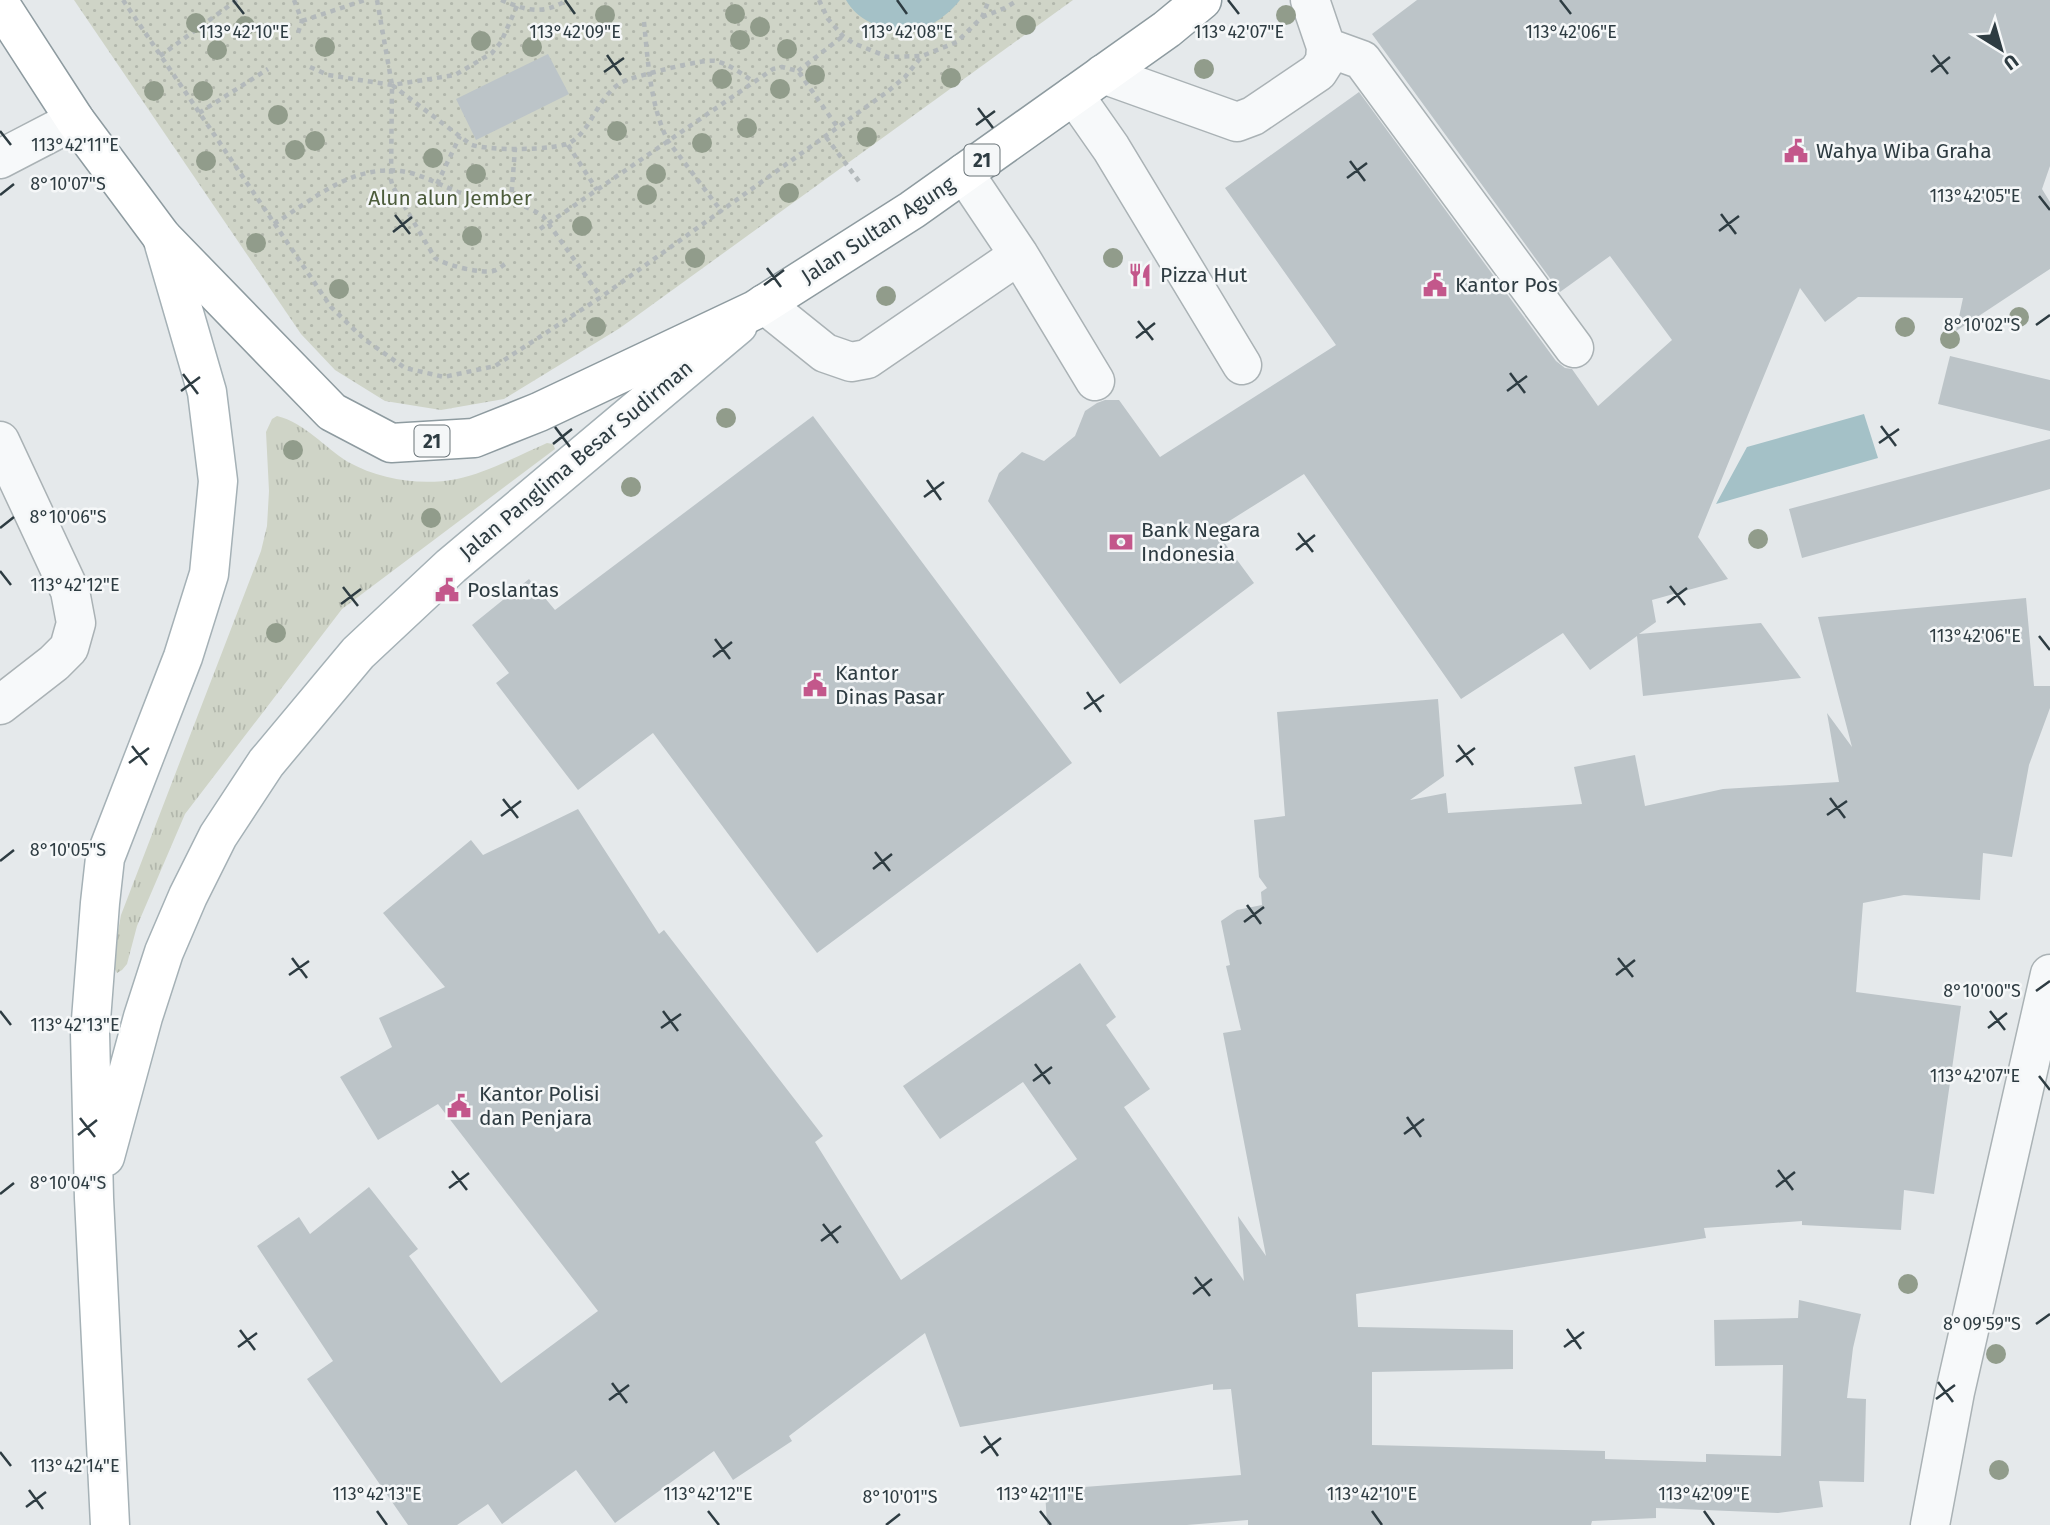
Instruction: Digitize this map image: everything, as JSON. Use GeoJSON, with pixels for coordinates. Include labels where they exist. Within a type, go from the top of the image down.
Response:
{"type":"FeatureCollection","features":[{"type":"Feature","properties":{"kind":"main road","name":"Jalan Sultan Agung"},"geometry":{"type":"LineString","coordinates":[[760,307],[912,210],[1167,29],[1202,0]]}},
{"type":"Feature","properties":{"kind":"main road","name":"21"},"geometry":{"type":"LineString","coordinates":[[0,4],[75,120],[162,237],[332,412],[391,443],[474,438],[539,412],[760,307]]}},
{"type":"Feature","properties":{"kind":"main road","name":"Jalan Panglima Besar Sudirman"},"geometry":{"type":"LineString","coordinates":[[110,1525],[94,1198],[90,1033],[105,858],[183,657],[209,574],[218,481],[207,392],[162,237]]}},
{"type":"Feature","properties":{"kind":"main road","name":"Jalan Panglima Besar Sudirman"},"geometry":{"type":"LineString","coordinates":[[94,1198],[143,1017],[164,952],[218,836],[266,763],[358,653],[441,575],[760,307]]}},
{"type":"Feature","properties":{"kind":"street"},"geometry":{"type":"LineString","coordinates":[[1089,85],[1237,122],[1253,116],[1318,72],[1325,61],[1326,47],[1310,0]]}},
{"type":"Feature","properties":{"kind":"street"},"geometry":{"type":"LineString","coordinates":[[1326,47],[1363,60],[1574,348]]}},
{"type":"Feature","properties":{"kind":"street"},"geometry":{"type":"LineString","coordinates":[[1089,85],[1111,148],[1242,366]]}},
{"type":"Feature","properties":{"kind":"street"},"geometry":{"type":"LineString","coordinates":[[0,159],[75,120]]}},
{"type":"Feature","properties":{"kind":"street"},"geometry":{"type":"LineString","coordinates":[[964,173],[1019,255],[1095,382]]}},
{"type":"Feature","properties":{"kind":"street"},"geometry":{"type":"LineString","coordinates":[[760,307],[825,353],[851,362],[867,359],[1019,255]]}},
{"type":"Feature","properties":{"kind":"street"},"geometry":{"type":"LineString","coordinates":[[0,441],[71,591],[76,623],[69,648],[0,705]]}},
{"type":"Feature","properties":{"kind":"street"},"geometry":{"type":"LineString","coordinates":[[1930,1525],[1955,1392],[2050,974]]}},
{"type":"Feature","properties":{"kind":"path"},"geometry":{"type":"LineString","coordinates":[[123,0],[331,307],[364,339],[405,368],[444,377],[495,366],[601,297],[838,128],[905,77],[922,57]]}},
{"type":"Feature","properties":{"kind":"path"},"geometry":{"type":"LineString","coordinates":[[160,56],[237,0]]}},
{"type":"Feature","properties":{"kind":"path"},"geometry":{"type":"LineString","coordinates":[[294,0],[302,21],[297,36]]}},
{"type":"Feature","properties":{"kind":"path"},"geometry":{"type":"LineString","coordinates":[[302,21],[365,0]]}},
{"type":"Feature","properties":{"kind":"path"},"geometry":{"type":"LineString","coordinates":[[377,0],[392,85],[390,171],[393,187],[435,258],[483,271],[494,271],[508,262]]}},
{"type":"Feature","properties":{"kind":"path"},"geometry":{"type":"LineString","coordinates":[[501,0],[526,10],[541,10],[567,0]]}},
{"type":"Feature","properties":{"kind":"path"},"geometry":{"type":"LineString","coordinates":[[819,0],[828,19],[843,36],[853,43],[888,57],[922,57],[957,42],[982,17],[989,0]]}},
{"type":"Feature","properties":{"kind":"path"},"geometry":{"type":"LineString","coordinates":[[982,17],[1018,0]]}},
{"type":"Feature","properties":{"kind":"path"},"geometry":{"type":"LineString","coordinates":[[310,67],[328,75],[392,85],[455,75],[492,53],[501,42],[517,6]]}},
{"type":"Feature","properties":{"kind":"path"},"geometry":{"type":"LineString","coordinates":[[644,22],[649,74],[660,121],[668,141],[722,212]]}},
{"type":"Feature","properties":{"kind":"path"},"geometry":{"type":"LineString","coordinates":[[797,71],[843,36]]}},
{"type":"Feature","properties":{"kind":"path"},"geometry":{"type":"LineString","coordinates":[[392,85],[478,148],[515,148],[568,145],[580,135],[611,90],[626,80],[713,60],[754,82]]}},
{"type":"Feature","properties":{"kind":"path"},"geometry":{"type":"LineString","coordinates":[[540,229],[773,69],[782,67],[797,71],[838,128]]}},
{"type":"Feature","properties":{"kind":"path"},"geometry":{"type":"LineString","coordinates":[[199,113],[268,69]]}},
{"type":"Feature","properties":{"kind":"path"},"geometry":{"type":"LineString","coordinates":[[437,184],[460,136]]}},
{"type":"Feature","properties":{"kind":"path"},"geometry":{"type":"LineString","coordinates":[[568,145],[597,190]]}},
{"type":"Feature","properties":{"kind":"path"},"geometry":{"type":"LineString","coordinates":[[510,202],[515,148]]}},
{"type":"Feature","properties":{"kind":"path"},"geometry":{"type":"LineString","coordinates":[[274,224],[339,182],[365,173],[390,171],[411,174],[473,197],[530,207],[544,216],[601,297]]}},
{"type":"Feature","properties":{"kind":"green space","name":"Alun alun Jember"},"geometry":{"type":"Polygon","coordinates":[[[74,0],[1073,0],[620,328],[504,399],[441,410],[385,401],[335,370],[301,334],[74,0]]]}},
{"type":"Feature","properties":{"kind":"green space"},"geometry":{"type":"Polygon","coordinates":[[[277,416],[297,424],[348,462],[401,480],[429,482],[457,479],[491,468],[547,443],[553,444],[555,449],[342,609],[185,814],[137,926],[127,964],[117,973],[112,964],[121,915],[261,551],[267,526],[269,491],[266,432],[272,419],[277,416]]]}},
{"type":"Feature","properties":{"kind":"water"},"geometry":{"type":"Polygon","coordinates":[[[846,0],[960,0],[934,23],[904,31],[875,25],[858,15],[846,0]]]}},
{"type":"Feature","properties":{"kind":"water"},"geometry":{"type":"Polygon","coordinates":[[[1864,414],[1878,458],[1716,504],[1747,447],[1864,414]]]}},
{"type":"Feature","properties":{"kind":"building"},"geometry":{"type":"Polygon","coordinates":[[[1417,0],[2050,0],[2050,166],[2042,189],[2050,202],[2050,269],[1956,331],[1963,298],[1858,297],[1825,322],[1800,288],[1698,537],[1728,579],[1652,600],[1656,622],[1639,634],[1761,623],[1801,678],[1643,696],[1637,636],[1590,670],[1563,633],[1461,699],[1304,474],[1215,530],[1254,583],[1120,684],[988,501],[999,473],[1022,452],[1044,461],[1075,436],[1085,411],[1097,403],[1119,400],[1160,457],[1336,345],[1225,188],[1359,92],[1556,361],[1565,368],[1572,369],[1598,406],[1672,340],[1610,256],[1560,292],[1372,34],[1417,0]]]}},
{"type":"Feature","properties":{"kind":"building"},"geometry":{"type":"Polygon","coordinates":[[[548,54],[569,94],[476,140],[456,99],[548,54]]]}},
{"type":"Feature","properties":{"kind":"building"},"geometry":{"type":"Polygon","coordinates":[[[1950,356],[2050,380],[2050,431],[1938,404],[1950,356]]]}},
{"type":"Feature","properties":{"kind":"building","name":"Kantor Dinas Pasar"},"geometry":{"type":"Polygon","coordinates":[[[813,416],[1072,763],[817,953],[653,733],[578,790],[496,683],[509,673],[472,625],[529,579],[555,610],[813,416]]]}},
{"type":"Feature","properties":{"kind":"building"},"geometry":{"type":"Polygon","coordinates":[[[2050,439],[2050,489],[1802,558],[1789,509],[2050,439]]]}},
{"type":"Feature","properties":{"kind":"building"},"geometry":{"type":"Polygon","coordinates":[[[2026,598],[2034,686],[2050,686],[2050,708],[2029,765],[2012,857],[1983,853],[1980,900],[1904,895],[1863,903],[1856,992],[1961,1006],[1934,1194],[1904,1190],[1901,1230],[1802,1225],[1802,1221],[1704,1228],[1706,1238],[1356,1294],[1358,1327],[1513,1330],[1513,1369],[1372,1372],[1372,1445],[1605,1451],[1605,1459],[1706,1462],[1706,1454],[1781,1456],[1783,1365],[1715,1366],[1714,1320],[1798,1318],[1799,1300],[1861,1314],[1853,1348],[1847,1398],[1866,1399],[1864,1482],[1819,1481],[1823,1507],[1778,1513],[1656,1508],[1656,1518],[1592,1521],[1591,1525],[1248,1525],[1248,1520],[1187,1525],[1047,1525],[1045,1490],[1241,1475],[1231,1389],[1213,1390],[1213,1384],[960,1427],[925,1333],[789,1436],[792,1441],[733,1480],[714,1451],[615,1523],[576,1470],[502,1524],[488,1504],[457,1525],[408,1525],[307,1379],[333,1361],[257,1246],[299,1217],[310,1234],[369,1187],[418,1249],[409,1256],[501,1383],[598,1311],[438,1104],[378,1140],[340,1077],[392,1047],[379,1018],[445,987],[383,913],[471,840],[483,855],[578,809],[659,934],[664,930],[823,1136],[815,1142],[901,1280],[1077,1159],[1023,1082],[940,1139],[903,1086],[1080,963],[1116,1017],[1106,1025],[1150,1089],[1124,1107],[1244,1281],[1238,1216],[1266,1256],[1223,1033],[1241,1030],[1226,966],[1230,965],[1221,921],[1237,910],[1262,905],[1261,892],[1267,888],[1259,877],[1254,820],[1285,816],[1277,712],[1438,699],[1444,776],[1410,800],[1446,793],[1448,813],[1582,804],[1574,767],[1635,755],[1645,806],[1723,789],[1839,782],[1827,713],[1852,747],[1818,617],[2026,598]]]}},
{"type":"Feature","properties":{"kind":"place","name":"Wahya Wiba Graha"},"geometry":{"type":"Point","coordinates":[1796,151]}},
{"type":"Feature","properties":{"kind":"place","name":"Pizza Hut"},"geometry":{"type":"Point","coordinates":[1140,275]}},
{"type":"Feature","properties":{"kind":"place","name":"Kantor Pos"},"geometry":{"type":"Point","coordinates":[1435,285]}},
{"type":"Feature","properties":{"kind":"place","name":"Bank Negara Indonesia"},"geometry":{"type":"Point","coordinates":[1121,542]}},
{"type":"Feature","properties":{"kind":"place","name":"Poslantas"},"geometry":{"type":"Point","coordinates":[447,590]}},
{"type":"Feature","properties":{"kind":"place","name":"Kantor Dinas Pasar"},"geometry":{"type":"Point","coordinates":[815,685]}},
{"type":"Feature","properties":{"kind":"place","name":"Kantor Polisi dan Penjara"},"geometry":{"type":"Point","coordinates":[459,1106]}}]}
